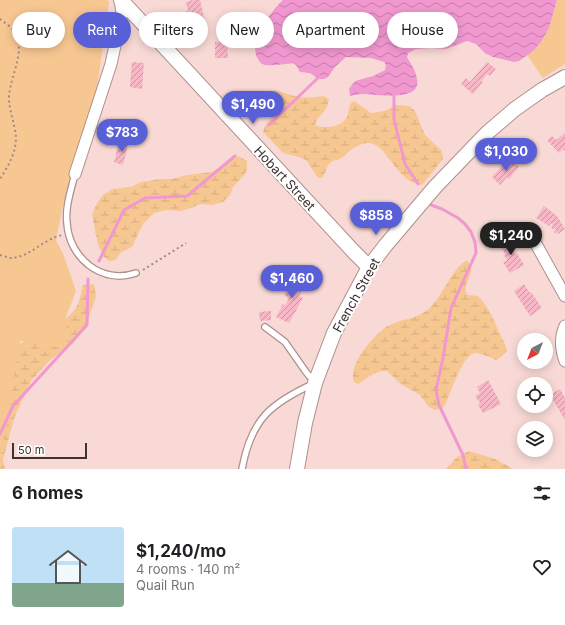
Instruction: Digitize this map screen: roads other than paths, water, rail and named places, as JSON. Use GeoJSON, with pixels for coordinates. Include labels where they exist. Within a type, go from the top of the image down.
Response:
{"type":"FeatureCollection","features":[{"type":"Feature","properties":{"kind":"street"},"geometry":{"type":"LineString","coordinates":[[75,174],[111,64],[120,26],[122,13],[121,0]]}},
{"type":"Feature","properties":{"kind":"street","name":"Hobart Street"},"geometry":{"type":"LineString","coordinates":[[121,0],[332,229],[369,267]]}},
{"type":"Feature","properties":{"kind":"street","name":"French Street"},"geometry":{"type":"LineString","coordinates":[[297,469],[305,423],[315,384],[334,333],[369,267],[385,246],[436,187],[487,133],[515,109],[542,90],[565,77]]}},
{"type":"Feature","properties":{"kind":"street"},"geometry":{"type":"LineString","coordinates":[[536,244],[565,296]]}},
{"type":"Feature","properties":{"kind":"street"},"geometry":{"type":"LineString","coordinates":[[565,326],[562,337],[562,347],[565,361]]}},
{"type":"Feature","properties":{"kind":"lane"},"geometry":{"type":"LineString","coordinates":[[75,174],[69,197],[66,222],[68,234],[80,257],[99,272],[113,276],[127,276],[136,273]]}},
{"type":"Feature","properties":{"kind":"lane"},"geometry":{"type":"LineString","coordinates":[[242,469],[250,437],[264,415],[280,402],[296,392],[315,384],[285,342],[265,328]]}},
{"type":"Feature","properties":{"kind":"water"},"geometry":{"type":"Polygon","coordinates":[[[283,0],[557,0],[549,28],[541,42],[533,51],[519,61],[514,62],[493,57],[485,53],[476,44],[467,41],[458,44],[458,12],[387,12],[387,48],[431,48],[416,49],[408,53],[407,57],[417,79],[417,87],[405,94],[396,96],[358,94],[350,96],[349,89],[355,81],[373,76],[385,70],[386,65],[384,62],[371,58],[346,57],[335,67],[328,77],[324,79],[319,79],[310,73],[300,72],[293,63],[264,65],[261,63],[255,52],[256,48],[274,48],[274,12],[272,12],[283,0]]]}},
{"type":"Feature","properties":{"kind":"waterway"},"geometry":{"type":"LineString","coordinates":[[269,125],[320,76]]}},
{"type":"Feature","properties":{"kind":"waterway"},"geometry":{"type":"LineString","coordinates":[[394,96],[394,119],[405,164],[418,184]]}},
{"type":"Feature","properties":{"kind":"waterway"},"geometry":{"type":"LineString","coordinates":[[99,261],[124,210],[145,198],[187,196],[235,156]]}},
{"type":"Feature","properties":{"kind":"waterway"},"geometry":{"type":"LineString","coordinates":[[431,205],[458,218],[471,232],[475,242],[476,253],[451,308],[436,390],[439,405],[463,455],[466,469]]}},
{"type":"Feature","properties":{"kind":"waterway"},"geometry":{"type":"LineString","coordinates":[[0,434],[13,406],[87,325],[88,279]]}}]}
